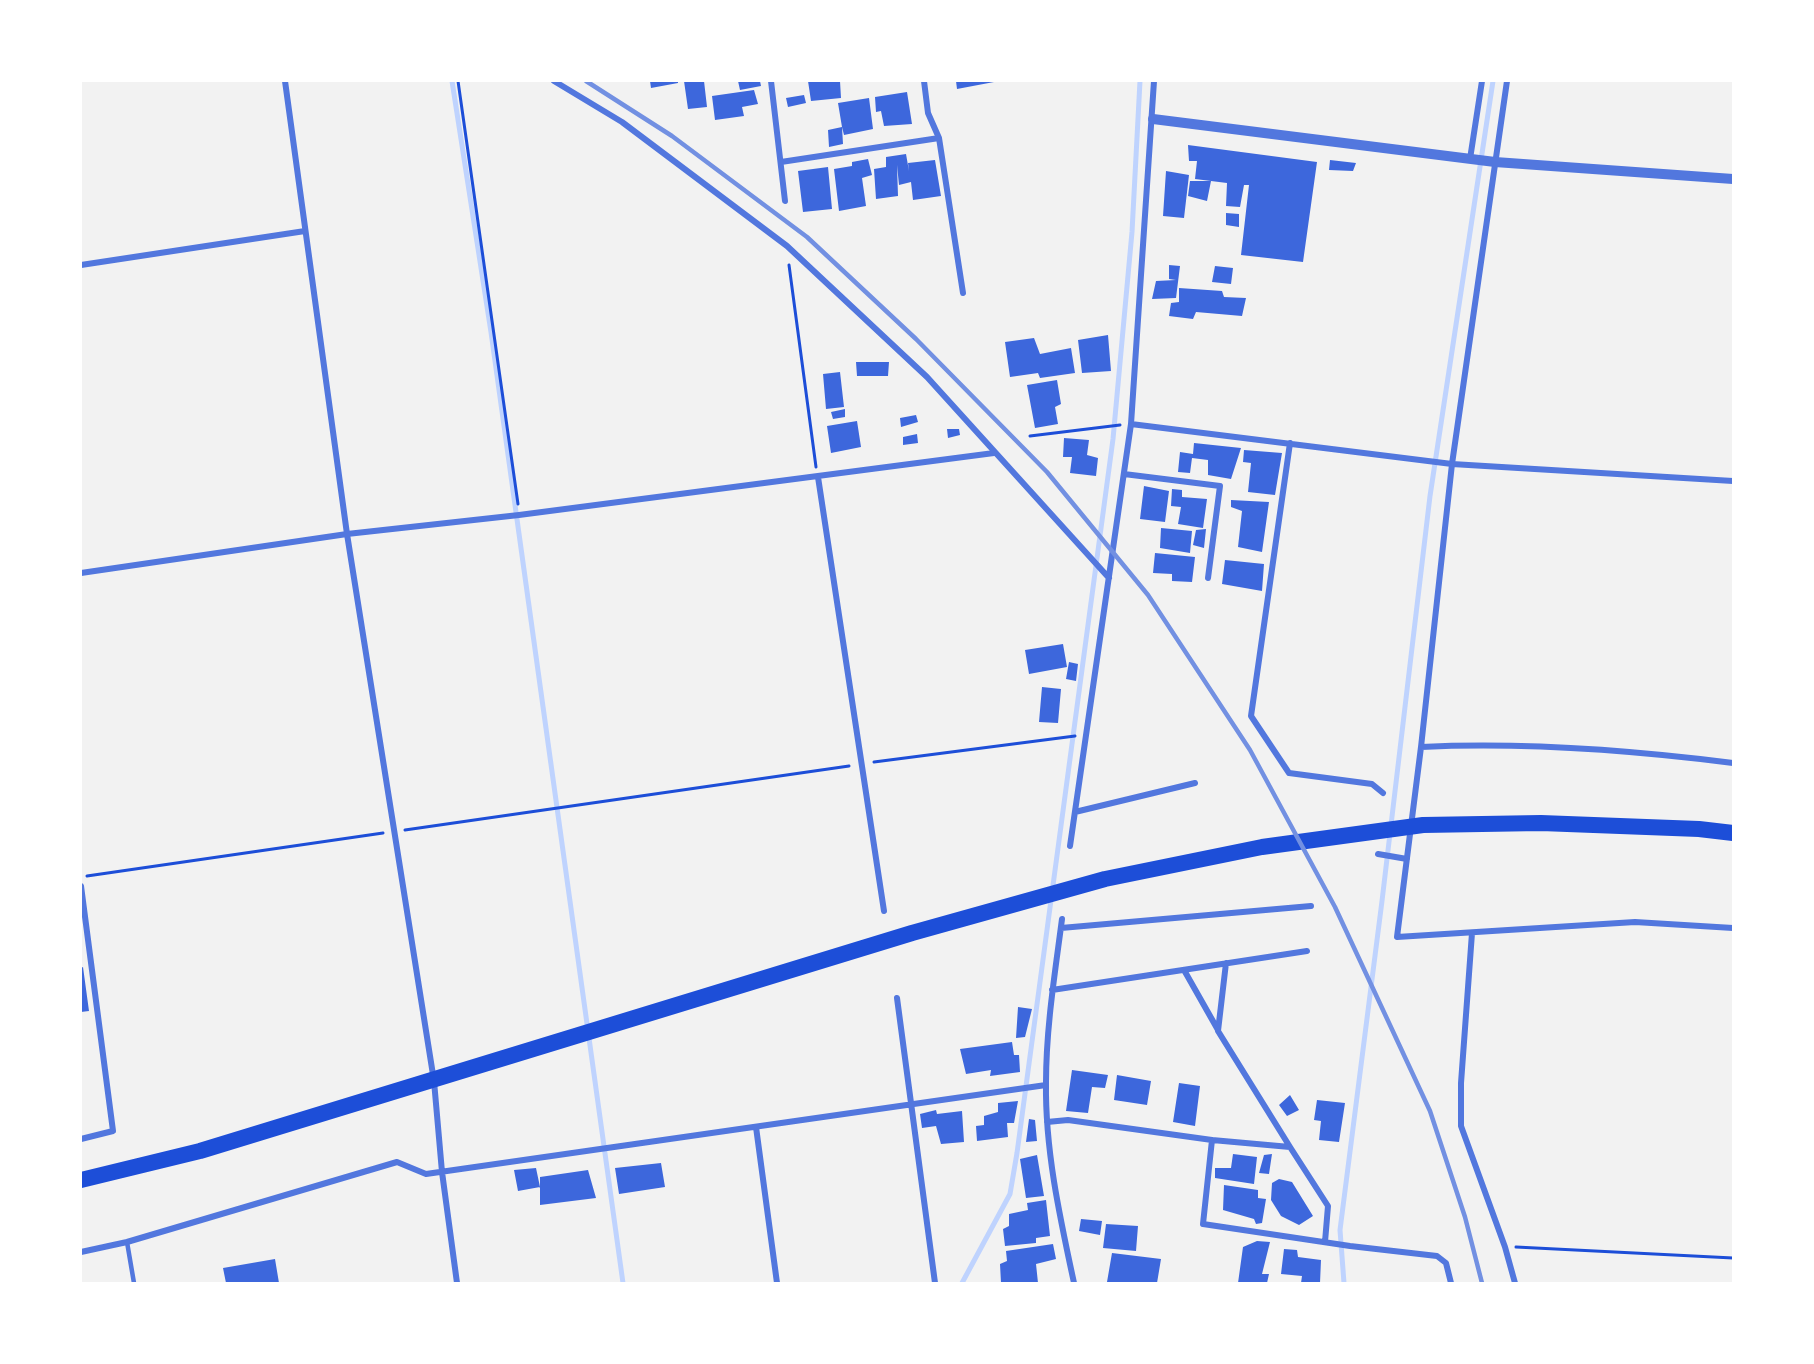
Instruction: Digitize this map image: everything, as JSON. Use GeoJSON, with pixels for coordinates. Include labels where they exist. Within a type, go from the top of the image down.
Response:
{"type":"FeatureCollection","features":[{"type":"Feature","properties":{"kind":"highway"},"geometry":{"type":"LineString","coordinates":[[81,1180],[200,1151],[912,933],[1106,879],[1262,847],[1423,825],[1541,823],[1700,828],[1733,832]]}},
{"type":"Feature","properties":{"kind":"street"},"geometry":{"type":"LineString","coordinates":[[285,81],[347,534],[434,1081],[442,1172],[457,1283]]}},
{"type":"Feature","properties":{"kind":"street"},"geometry":{"type":"LineString","coordinates":[[554,81],[622,122],[717,191],[787,246],[927,376],[1109,578]]}},
{"type":"Feature","properties":{"kind":"street"},"geometry":{"type":"LineString","coordinates":[[771,81],[785,201]]}},
{"type":"Feature","properties":{"kind":"street"},"geometry":{"type":"LineString","coordinates":[[924,81],[928,113],[939,138],[963,293]]}},
{"type":"Feature","properties":{"kind":"street"},"geometry":{"type":"LineString","coordinates":[[1070,846],[1131,424],[1154,81]]}},
{"type":"Feature","properties":{"kind":"street"},"geometry":{"type":"LineString","coordinates":[[1470,159],[1482,81]]}},
{"type":"Feature","properties":{"kind":"street"},"geometry":{"type":"LineString","coordinates":[[1507,81],[1452,464],[1421,747],[1397,937],[1635,922],[1733,928]]}},
{"type":"Feature","properties":{"kind":"street"},"geometry":{"type":"LineString","coordinates":[[1153,119],[1495,162],[1733,179]]}},
{"type":"Feature","properties":{"kind":"street"},"geometry":{"type":"LineString","coordinates":[[782,162],[939,138]]}},
{"type":"Feature","properties":{"kind":"street"},"geometry":{"type":"LineString","coordinates":[[81,265],[305,231]]}},
{"type":"Feature","properties":{"kind":"street"},"geometry":{"type":"LineString","coordinates":[[1131,424],[1452,464],[1733,481]]}},
{"type":"Feature","properties":{"kind":"street"},"geometry":{"type":"LineString","coordinates":[[1290,443],[1251,716],[1289,773],[1372,784],[1383,793]]}},
{"type":"Feature","properties":{"kind":"street"},"geometry":{"type":"LineString","coordinates":[[81,573],[347,534],[519,515],[994,453]]}},
{"type":"Feature","properties":{"kind":"street"},"geometry":{"type":"LineString","coordinates":[[1124,474],[1220,486],[1208,578]]}},
{"type":"Feature","properties":{"kind":"street"},"geometry":{"type":"LineString","coordinates":[[818,477],[884,911]]}},
{"type":"Feature","properties":{"kind":"street"},"geometry":{"type":"LineString","coordinates":[[1421,747],[1461,745],[1635,751],[1733,763]]}},
{"type":"Feature","properties":{"kind":"street"},"geometry":{"type":"LineString","coordinates":[[1075,812],[1195,783]]}},
{"type":"Feature","properties":{"kind":"street"},"geometry":{"type":"LineString","coordinates":[[1378,854],[1407,859]]}},
{"type":"Feature","properties":{"kind":"street"},"geometry":{"type":"LineString","coordinates":[[81,886],[113,1131],[81,1139]]}},
{"type":"Feature","properties":{"kind":"street"},"geometry":{"type":"LineString","coordinates":[[1060,928],[1311,906]]}},
{"type":"Feature","properties":{"kind":"street"},"geometry":{"type":"LineString","coordinates":[[1062,919],[1052,990],[1046,1085],[1047,1122],[1059,1214],[1074,1283]]}},
{"type":"Feature","properties":{"kind":"street"},"geometry":{"type":"LineString","coordinates":[[1472,933],[1461,1083],[1461,1126],[1505,1247],[1515,1283]]}},
{"type":"Feature","properties":{"kind":"street"},"geometry":{"type":"LineString","coordinates":[[1052,990],[1306,951]]}},
{"type":"Feature","properties":{"kind":"street"},"geometry":{"type":"LineString","coordinates":[[1218,1030],[1226,963]]}},
{"type":"Feature","properties":{"kind":"street"},"geometry":{"type":"LineString","coordinates":[[1184,970],[1218,1030],[1328,1206],[1324,1242]]}},
{"type":"Feature","properties":{"kind":"street"},"geometry":{"type":"LineString","coordinates":[[897,998],[909,1106],[935,1283]]}},
{"type":"Feature","properties":{"kind":"street"},"geometry":{"type":"LineString","coordinates":[[81,1252],[127,1242],[397,1162],[426,1174],[1046,1085]]}},
{"type":"Feature","properties":{"kind":"street"},"geometry":{"type":"LineString","coordinates":[[1047,1122],[1068,1120],[1212,1140],[1290,1147]]}},
{"type":"Feature","properties":{"kind":"street"},"geometry":{"type":"LineString","coordinates":[[756,1127],[777,1283]]}},
{"type":"Feature","properties":{"kind":"street"},"geometry":{"type":"LineString","coordinates":[[1212,1140],[1203,1224],[1437,1256],[1446,1263],[1451,1283]]}},
{"type":"Feature","properties":{"kind":"lane"},"geometry":{"type":"LineString","coordinates":[[127,1242],[134,1283]]}},
{"type":"Feature","properties":{"kind":"path"},"geometry":{"type":"LineString","coordinates":[[458,81],[519,515]]}},
{"type":"Feature","properties":{"kind":"path"},"geometry":{"type":"LineString","coordinates":[[787,246],[818,477]]}},
{"type":"Feature","properties":{"kind":"path"},"geometry":{"type":"LineString","coordinates":[[1030,436],[1131,424]]}},
{"type":"Feature","properties":{"kind":"path"},"geometry":{"type":"LineString","coordinates":[[81,877],[862,764],[1086,735]]}},
{"type":"Feature","properties":{"kind":"path"},"geometry":{"type":"LineString","coordinates":[[1505,1247],[1733,1258]]}},
{"type":"Feature","properties":{"kind":"building"},"geometry":{"type":"Polygon","coordinates":[[[650,81],[678,81],[678,83],[651,88],[650,81]]]}},
{"type":"Feature","properties":{"kind":"building"},"geometry":{"type":"Polygon","coordinates":[[[684,81],[704,81],[707,107],[688,109],[684,81]]]}},
{"type":"Feature","properties":{"kind":"building"},"geometry":{"type":"Polygon","coordinates":[[[738,81],[760,81],[761,86],[740,90],[738,81]]]}},
{"type":"Feature","properties":{"kind":"building"},"geometry":{"type":"Polygon","coordinates":[[[808,81],[840,81],[841,98],[811,101],[808,81]]]}},
{"type":"Feature","properties":{"kind":"building"},"geometry":{"type":"Polygon","coordinates":[[[956,81],[994,81],[994,82],[957,89],[956,81]]]}},
{"type":"Feature","properties":{"kind":"building"},"geometry":{"type":"Polygon","coordinates":[[[754,90],[758,104],[742,107],[744,116],[715,120],[712,96],[754,90]]]}},
{"type":"Feature","properties":{"kind":"building"},"geometry":{"type":"Polygon","coordinates":[[[907,92],[912,124],[884,126],[881,111],[876,112],[875,97],[907,92]]]}},
{"type":"Feature","properties":{"kind":"building"},"geometry":{"type":"Polygon","coordinates":[[[804,95],[806,103],[788,107],[786,98],[804,95]]]}},
{"type":"Feature","properties":{"kind":"building"},"geometry":{"type":"Polygon","coordinates":[[[869,98],[873,129],[844,135],[838,103],[869,98]]]}},
{"type":"Feature","properties":{"kind":"building"},"geometry":{"type":"Polygon","coordinates":[[[842,127],[843,144],[829,147],[828,130],[842,127]]]}},
{"type":"Feature","properties":{"kind":"building"},"geometry":{"type":"Polygon","coordinates":[[[1188,145],[1317,162],[1303,262],[1241,255],[1249,185],[1244,185],[1240,207],[1226,206],[1227,183],[1195,179],[1197,161],[1189,161],[1188,145]]]}},
{"type":"Feature","properties":{"kind":"building"},"geometry":{"type":"Polygon","coordinates":[[[906,154],[909,171],[908,163],[935,160],[941,196],[913,200],[911,182],[899,185],[897,165],[898,196],[876,199],[874,169],[886,167],[886,157],[906,154]]]}},
{"type":"Feature","properties":{"kind":"building"},"geometry":{"type":"Polygon","coordinates":[[[868,159],[872,175],[862,178],[866,206],[839,211],[834,169],[852,166],[852,162],[868,159]]]}},
{"type":"Feature","properties":{"kind":"building"},"geometry":{"type":"Polygon","coordinates":[[[1330,160],[1356,163],[1353,171],[1329,170],[1330,160]]]}},
{"type":"Feature","properties":{"kind":"building"},"geometry":{"type":"Polygon","coordinates":[[[828,167],[832,209],[803,212],[798,171],[828,167]]]}},
{"type":"Feature","properties":{"kind":"building"},"geometry":{"type":"Polygon","coordinates":[[[1166,171],[1189,175],[1184,218],[1163,216],[1166,171]]]}},
{"type":"Feature","properties":{"kind":"building"},"geometry":{"type":"Polygon","coordinates":[[[1190,181],[1211,181],[1207,201],[1188,196],[1190,181]]]}},
{"type":"Feature","properties":{"kind":"building"},"geometry":{"type":"Polygon","coordinates":[[[1226,213],[1239,214],[1239,227],[1226,225],[1226,213]]]}},
{"type":"Feature","properties":{"kind":"building"},"geometry":{"type":"Polygon","coordinates":[[[1169,265],[1180,266],[1176,298],[1152,299],[1156,281],[1176,280],[1169,279],[1169,265]]]}},
{"type":"Feature","properties":{"kind":"building"},"geometry":{"type":"Polygon","coordinates":[[[1215,266],[1233,268],[1231,284],[1212,282],[1215,266]]]}},
{"type":"Feature","properties":{"kind":"building"},"geometry":{"type":"Polygon","coordinates":[[[1179,288],[1222,291],[1224,297],[1246,298],[1242,316],[1196,312],[1193,319],[1169,316],[1171,303],[1179,302],[1179,288]]]}},
{"type":"Feature","properties":{"kind":"building"},"geometry":{"type":"Polygon","coordinates":[[[1108,335],[1111,371],[1082,373],[1078,340],[1108,335]]]}},
{"type":"Feature","properties":{"kind":"building"},"geometry":{"type":"Polygon","coordinates":[[[1034,338],[1040,354],[1071,348],[1075,373],[1040,378],[1038,373],[1010,377],[1005,342],[1034,338]]]}},
{"type":"Feature","properties":{"kind":"building"},"geometry":{"type":"Polygon","coordinates":[[[856,362],[889,362],[888,376],[857,376],[856,362]]]}},
{"type":"Feature","properties":{"kind":"building"},"geometry":{"type":"Polygon","coordinates":[[[840,372],[844,407],[826,409],[823,374],[840,372]]]}},
{"type":"Feature","properties":{"kind":"building"},"geometry":{"type":"Polygon","coordinates":[[[1057,380],[1061,404],[1055,407],[1058,424],[1035,428],[1027,385],[1057,380]]]}},
{"type":"Feature","properties":{"kind":"building"},"geometry":{"type":"Polygon","coordinates":[[[845,409],[845,417],[833,419],[831,412],[845,409]]]}},
{"type":"Feature","properties":{"kind":"building"},"geometry":{"type":"Polygon","coordinates":[[[916,415],[918,422],[901,427],[900,418],[916,415]]]}},
{"type":"Feature","properties":{"kind":"building"},"geometry":{"type":"Polygon","coordinates":[[[857,421],[861,447],[831,453],[827,426],[857,421]]]}},
{"type":"Feature","properties":{"kind":"building"},"geometry":{"type":"Polygon","coordinates":[[[947,429],[959,429],[960,435],[948,438],[947,429]]]}},
{"type":"Feature","properties":{"kind":"building"},"geometry":{"type":"Polygon","coordinates":[[[917,434],[918,443],[903,445],[903,437],[917,434]]]}},
{"type":"Feature","properties":{"kind":"building"},"geometry":{"type":"Polygon","coordinates":[[[1064,438],[1089,440],[1087,455],[1098,458],[1096,476],[1070,473],[1072,457],[1063,457],[1064,438]]]}},
{"type":"Feature","properties":{"kind":"building"},"geometry":{"type":"Polygon","coordinates":[[[1194,443],[1241,448],[1231,479],[1208,475],[1208,460],[1192,458],[1190,473],[1178,472],[1180,452],[1193,454],[1194,443]]]}},
{"type":"Feature","properties":{"kind":"building"},"geometry":{"type":"Polygon","coordinates":[[[1244,450],[1282,453],[1275,495],[1248,492],[1251,463],[1243,462],[1244,450]]]}},
{"type":"Feature","properties":{"kind":"building"},"geometry":{"type":"Polygon","coordinates":[[[1144,486],[1169,491],[1165,522],[1140,519],[1144,486]]]}},
{"type":"Feature","properties":{"kind":"building"},"geometry":{"type":"Polygon","coordinates":[[[1172,489],[1182,490],[1182,497],[1207,499],[1203,528],[1178,524],[1181,507],[1171,506],[1172,489]]]}},
{"type":"Feature","properties":{"kind":"building"},"geometry":{"type":"Polygon","coordinates":[[[1231,500],[1269,502],[1262,552],[1238,547],[1242,511],[1231,507],[1231,500]]]}},
{"type":"Feature","properties":{"kind":"building"},"geometry":{"type":"Polygon","coordinates":[[[1161,528],[1192,531],[1190,553],[1160,548],[1161,528]]]}},
{"type":"Feature","properties":{"kind":"building"},"geometry":{"type":"Polygon","coordinates":[[[1206,529],[1204,548],[1193,545],[1196,530],[1206,529]]]}},
{"type":"Feature","properties":{"kind":"building"},"geometry":{"type":"Polygon","coordinates":[[[1155,553],[1195,557],[1192,582],[1172,581],[1172,574],[1153,573],[1155,553]]]}},
{"type":"Feature","properties":{"kind":"building"},"geometry":{"type":"Polygon","coordinates":[[[1225,560],[1264,564],[1262,591],[1222,584],[1225,560]]]}},
{"type":"Feature","properties":{"kind":"building"},"geometry":{"type":"Polygon","coordinates":[[[1063,644],[1067,667],[1029,674],[1025,650],[1063,644]]]}},
{"type":"Feature","properties":{"kind":"building"},"geometry":{"type":"Polygon","coordinates":[[[1069,662],[1078,664],[1076,681],[1066,679],[1069,662]]]}},
{"type":"Feature","properties":{"kind":"building"},"geometry":{"type":"Polygon","coordinates":[[[1042,687],[1061,689],[1058,723],[1039,722],[1042,687]]]}},
{"type":"Feature","properties":{"kind":"building"},"geometry":{"type":"Polygon","coordinates":[[[83,967],[89,1011],[81,1012],[81,968],[83,967]]]}},
{"type":"Feature","properties":{"kind":"building"},"geometry":{"type":"Polygon","coordinates":[[[1018,1007],[1032,1009],[1025,1037],[1016,1038],[1018,1007]]]}},
{"type":"Feature","properties":{"kind":"building"},"geometry":{"type":"Polygon","coordinates":[[[1012,1042],[1014,1055],[1019,1055],[1020,1072],[990,1076],[991,1070],[966,1074],[960,1049],[1012,1042]]]}},
{"type":"Feature","properties":{"kind":"building"},"geometry":{"type":"Polygon","coordinates":[[[1072,1070],[1108,1075],[1105,1088],[1092,1087],[1088,1113],[1066,1111],[1072,1070]]]}},
{"type":"Feature","properties":{"kind":"building"},"geometry":{"type":"Polygon","coordinates":[[[1117,1075],[1151,1081],[1147,1105],[1114,1100],[1117,1075]]]}},
{"type":"Feature","properties":{"kind":"building"},"geometry":{"type":"Polygon","coordinates":[[[1179,1083],[1200,1086],[1195,1126],[1173,1122],[1179,1083]]]}},
{"type":"Feature","properties":{"kind":"building"},"geometry":{"type":"Polygon","coordinates":[[[1290,1095],[1299,1110],[1287,1116],[1279,1105],[1290,1095]]]}},
{"type":"Feature","properties":{"kind":"building"},"geometry":{"type":"Polygon","coordinates":[[[1317,1100],[1345,1103],[1339,1142],[1319,1140],[1321,1121],[1314,1120],[1317,1100]]]}},
{"type":"Feature","properties":{"kind":"building"},"geometry":{"type":"Polygon","coordinates":[[[1018,1101],[1014,1123],[1007,1123],[1008,1137],[977,1141],[976,1126],[984,1125],[984,1116],[998,1112],[998,1103],[1018,1101]]]}},
{"type":"Feature","properties":{"kind":"building"},"geometry":{"type":"Polygon","coordinates":[[[936,1110],[937,1114],[962,1111],[964,1142],[941,1144],[936,1126],[922,1128],[920,1114],[936,1110]]]}},
{"type":"Feature","properties":{"kind":"building"},"geometry":{"type":"Polygon","coordinates":[[[1029,1119],[1035,1120],[1037,1141],[1026,1142],[1029,1119]]]}},
{"type":"Feature","properties":{"kind":"building"},"geometry":{"type":"Polygon","coordinates":[[[1233,1154],[1257,1157],[1254,1184],[1215,1178],[1215,1168],[1231,1168],[1233,1154]]]}},
{"type":"Feature","properties":{"kind":"building"},"geometry":{"type":"Polygon","coordinates":[[[1272,1154],[1269,1174],[1259,1173],[1264,1155],[1272,1154]]]}},
{"type":"Feature","properties":{"kind":"building"},"geometry":{"type":"Polygon","coordinates":[[[1037,1155],[1044,1196],[1026,1198],[1020,1159],[1037,1155]]]}},
{"type":"Feature","properties":{"kind":"building"},"geometry":{"type":"Polygon","coordinates":[[[661,1163],[665,1187],[619,1194],[615,1168],[661,1163]]]}},
{"type":"Feature","properties":{"kind":"building"},"geometry":{"type":"Polygon","coordinates":[[[536,1168],[540,1187],[518,1191],[514,1170],[536,1168]]]}},
{"type":"Feature","properties":{"kind":"building"},"geometry":{"type":"Polygon","coordinates":[[[588,1170],[596,1198],[540,1205],[540,1177],[588,1170]]]}},
{"type":"Feature","properties":{"kind":"building"},"geometry":{"type":"Polygon","coordinates":[[[1279,1179],[1292,1182],[1313,1216],[1299,1225],[1281,1216],[1271,1200],[1272,1183],[1279,1179]]]}},
{"type":"Feature","properties":{"kind":"building"},"geometry":{"type":"Polygon","coordinates":[[[1224,1185],[1258,1190],[1258,1198],[1266,1199],[1262,1223],[1256,1224],[1254,1219],[1223,1210],[1224,1185]]]}},
{"type":"Feature","properties":{"kind":"building"},"geometry":{"type":"Polygon","coordinates":[[[1046,1200],[1050,1236],[1036,1238],[1036,1243],[1005,1246],[1003,1229],[1009,1226],[1009,1214],[1028,1210],[1027,1203],[1046,1200]]]}},
{"type":"Feature","properties":{"kind":"building"},"geometry":{"type":"Polygon","coordinates":[[[1081,1219],[1102,1221],[1100,1235],[1079,1231],[1081,1219]]]}},
{"type":"Feature","properties":{"kind":"building"},"geometry":{"type":"Polygon","coordinates":[[[1106,1224],[1138,1226],[1136,1251],[1103,1248],[1106,1224]]]}},
{"type":"Feature","properties":{"kind":"building"},"geometry":{"type":"Polygon","coordinates":[[[1257,1241],[1270,1242],[1262,1274],[1269,1274],[1267,1283],[1238,1283],[1243,1247],[1257,1241]]]}},
{"type":"Feature","properties":{"kind":"building"},"geometry":{"type":"Polygon","coordinates":[[[1053,1244],[1056,1259],[1036,1264],[1038,1283],[1001,1283],[1000,1264],[1007,1261],[1006,1251],[1053,1244]]]}},
{"type":"Feature","properties":{"kind":"building"},"geometry":{"type":"Polygon","coordinates":[[[1284,1249],[1297,1250],[1298,1257],[1321,1260],[1320,1283],[1301,1283],[1302,1276],[1281,1274],[1284,1249]]]}},
{"type":"Feature","properties":{"kind":"building"},"geometry":{"type":"Polygon","coordinates":[[[1112,1253],[1161,1259],[1157,1283],[1107,1282],[1112,1253]]]}},
{"type":"Feature","properties":{"kind":"building"},"geometry":{"type":"Polygon","coordinates":[[[275,1259],[279,1283],[226,1283],[223,1268],[275,1259]]]}},
{"type":"Feature","properties":{"kind":"waterway"},"geometry":{"type":"LineString","coordinates":[[452,81],[491,332],[623,1283]]}},
{"type":"Feature","properties":{"kind":"waterway"},"geometry":{"type":"LineString","coordinates":[[962,1283],[1010,1194],[1017,1153],[1113,439],[1132,232],[1140,81]]}},
{"type":"Feature","properties":{"kind":"waterway"},"geometry":{"type":"LineString","coordinates":[[1344,1283],[1340,1230],[1430,496],[1493,81]]}},
{"type":"Feature","properties":{"kind":"railway"},"geometry":{"type":"LineString","coordinates":[[586,81],[672,136],[807,237],[916,339],[1047,472],[1148,595],[1250,750],[1335,907],[1430,1111],[1465,1217],[1482,1283]]}}]}
